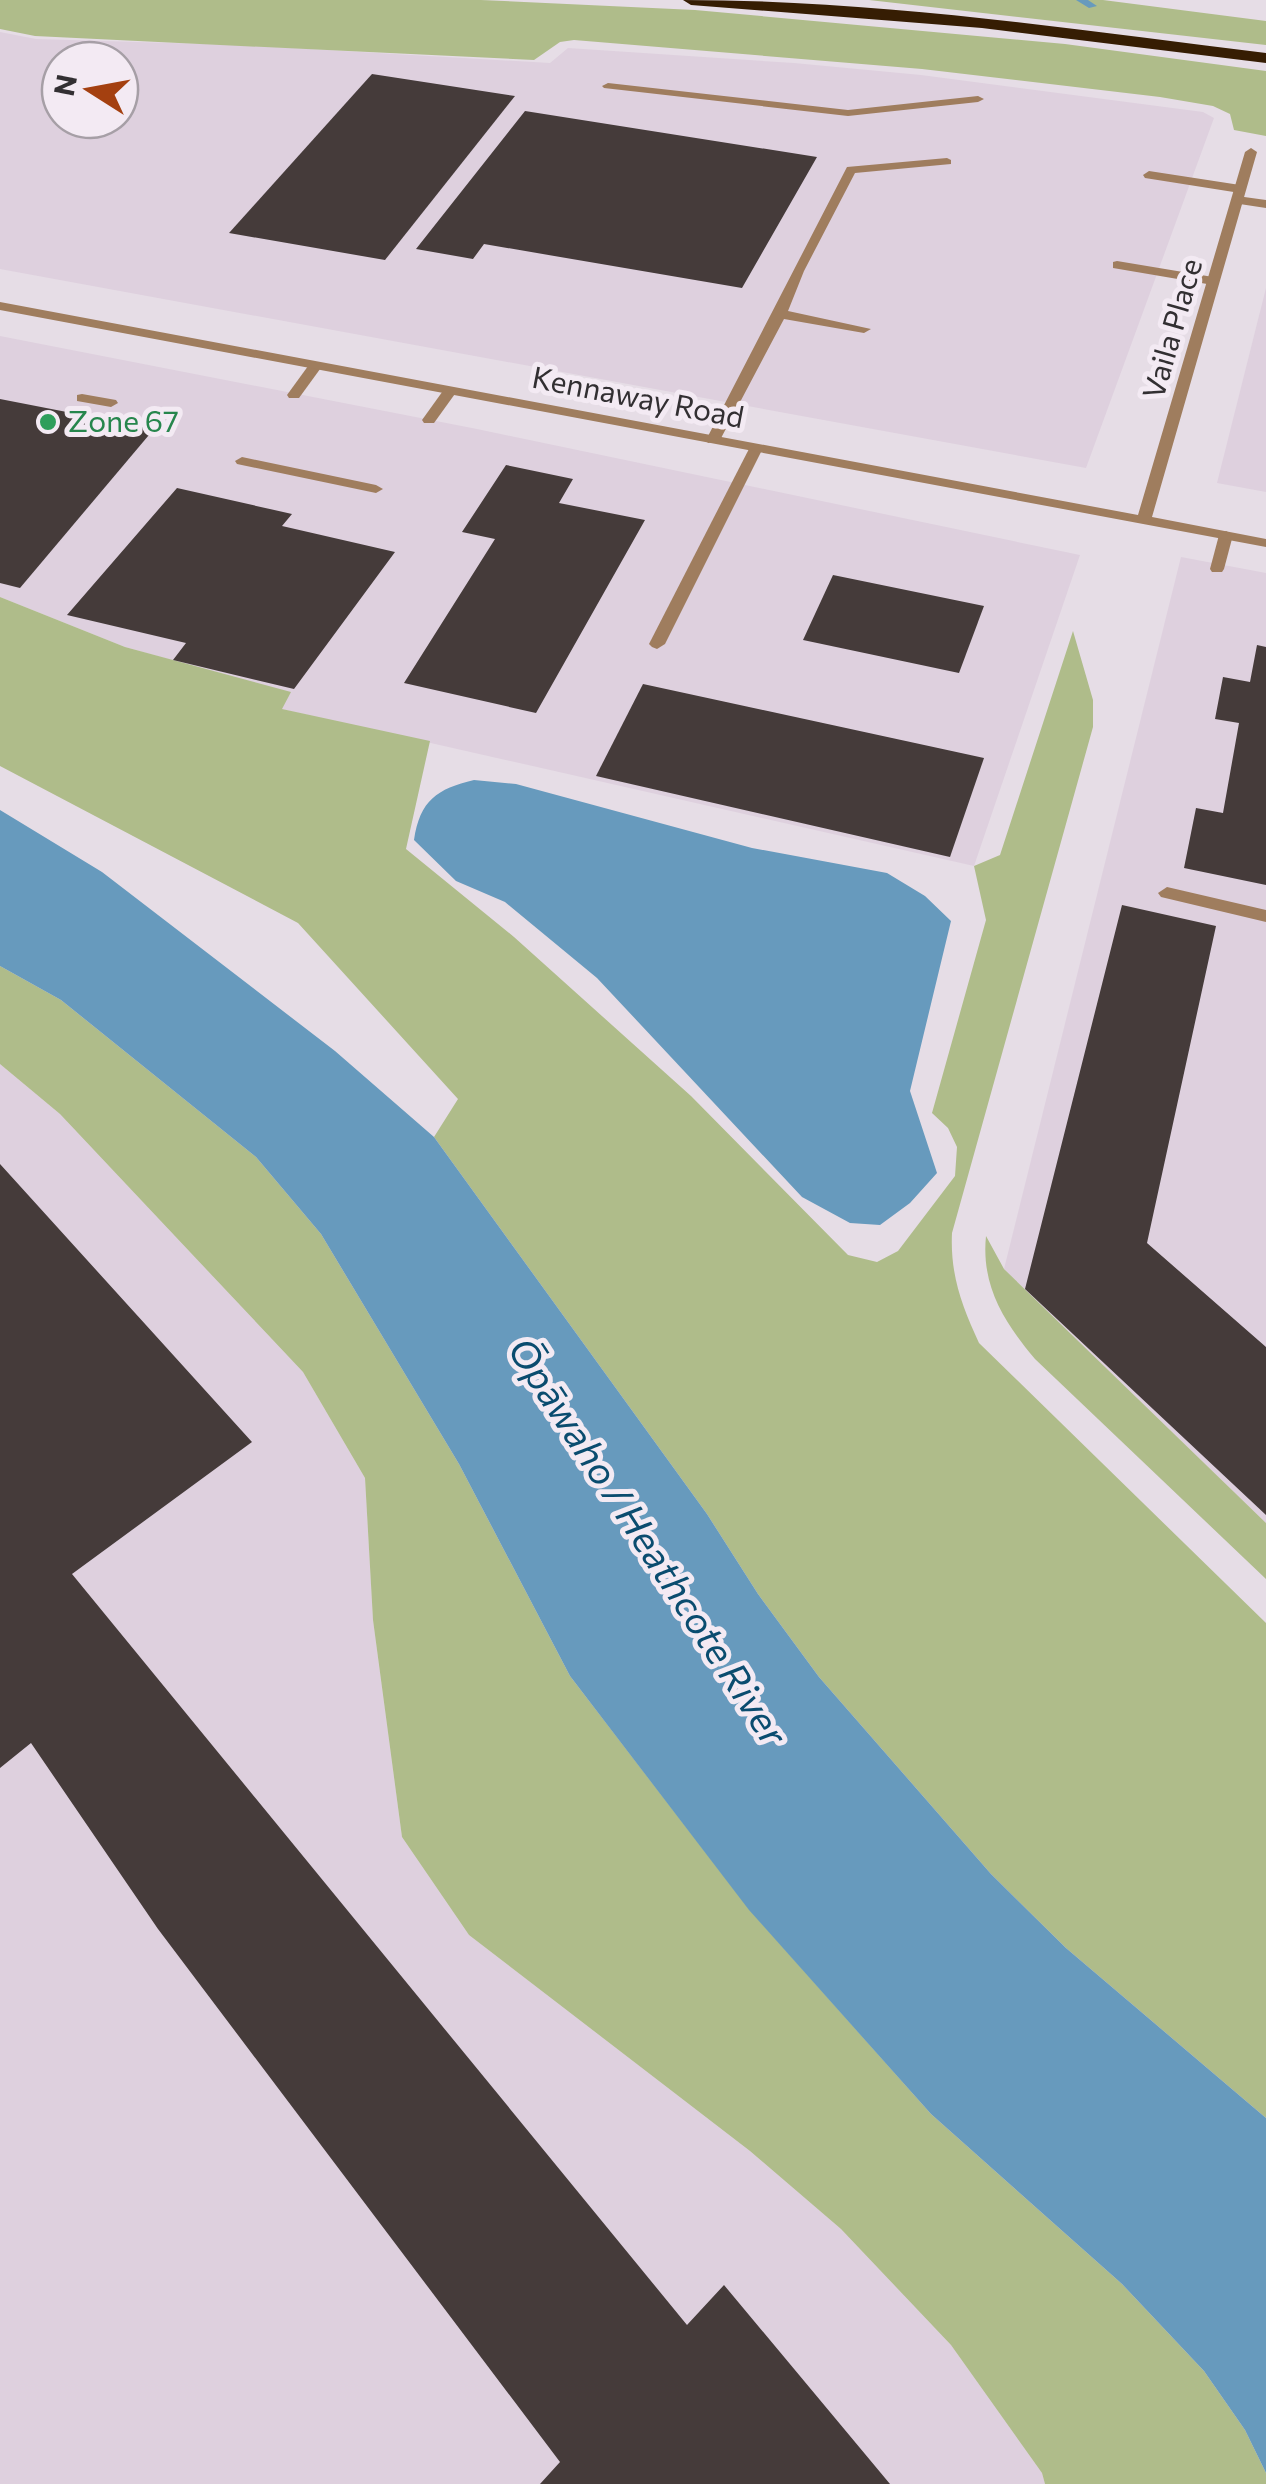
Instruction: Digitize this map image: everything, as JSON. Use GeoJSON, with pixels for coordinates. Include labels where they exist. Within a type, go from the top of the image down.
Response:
{"type":"FeatureCollection","features":[{"type":"Feature","properties":{"kind":"highway"},"geometry":{"type":"LineString","coordinates":[[691,0],[1000,25],[1266,58]]}},
{"type":"Feature","properties":{"kind":"street"},"geometry":{"type":"LineString","coordinates":[[608,86],[848,112],[978,99]]}},
{"type":"Feature","properties":{"kind":"street","name":"Vaila Place"},"geometry":{"type":"LineString","coordinates":[[1144,520],[1251,152]]}},
{"type":"Feature","properties":{"kind":"street"},"geometry":{"type":"LineString","coordinates":[[713,440],[851,170],[947,162]]}},
{"type":"Feature","properties":{"kind":"street"},"geometry":{"type":"LineString","coordinates":[[1149,175],[1239,194],[1266,204]]}},
{"type":"Feature","properties":{"kind":"street"},"geometry":{"type":"LineString","coordinates":[[1117,265],[1214,281]]}},
{"type":"Feature","properties":{"kind":"street","name":"Kennaway Road"},"geometry":{"type":"LineString","coordinates":[[0,306],[1266,543]]}},
{"type":"Feature","properties":{"kind":"street"},"geometry":{"type":"LineString","coordinates":[[780,314],[864,329]]}},
{"type":"Feature","properties":{"kind":"street"},"geometry":{"type":"LineString","coordinates":[[294,394],[316,365]]}},
{"type":"Feature","properties":{"kind":"street"},"geometry":{"type":"LineString","coordinates":[[430,420],[450,390]]}},
{"type":"Feature","properties":{"kind":"street"},"geometry":{"type":"LineString","coordinates":[[82,398],[111,403]]}},
{"type":"Feature","properties":{"kind":"street"},"geometry":{"type":"LineString","coordinates":[[657,644],[756,448]]}},
{"type":"Feature","properties":{"kind":"street"},"geometry":{"type":"LineString","coordinates":[[242,461],[376,488]]}},
{"type":"Feature","properties":{"kind":"street"},"geometry":{"type":"LineString","coordinates":[[1216,569],[1226,536]]}},
{"type":"Feature","properties":{"kind":"street"},"geometry":{"type":"LineString","coordinates":[[1167,893],[1266,916]]}},
{"type":"Feature","properties":{"kind":"shaded area"},"geometry":{"type":"Polygon","coordinates":[[[0,32],[70,40],[40,40],[40,140],[140,140],[140,42],[550,63],[568,48],[921,75],[1203,112],[1214,118],[1086,468],[0,269],[0,32]]]}},
{"type":"Feature","properties":{"kind":"shaded area"},"geometry":{"type":"Polygon","coordinates":[[[1266,288],[1266,492],[1217,483],[1266,288]]]}},
{"type":"Feature","properties":{"kind":"shaded area"},"geometry":{"type":"Polygon","coordinates":[[[0,336],[477,429],[1080,555],[974,866],[281,709],[290,693],[125,647],[0,597],[0,336]]]}},
{"type":"Feature","properties":{"kind":"shaded area"},"geometry":{"type":"Polygon","coordinates":[[[1181,557],[1266,573],[1266,1523],[1004,1269],[1181,557]]]}},
{"type":"Feature","properties":{"kind":"shaded area"},"geometry":{"type":"Polygon","coordinates":[[[0,1064],[60,1114],[303,1372],[365,1478],[373,1620],[402,1837],[469,1935],[750,2151],[841,2229],[951,2345],[1042,2473],[1045,2484],[0,2484],[0,1064]]]}},
{"type":"Feature","properties":{"kind":"green space"},"geometry":{"type":"Polygon","coordinates":[[[0,0],[481,0],[695,10],[1065,44],[1266,71],[1266,136],[1234,130],[1230,114],[1213,106],[922,69],[574,40],[560,42],[534,60],[35,36],[0,29],[0,0]]]}},
{"type":"Feature","properties":{"kind":"green space"},"geometry":{"type":"Polygon","coordinates":[[[869,0],[1103,0],[1266,21],[1266,45],[869,0]]]}},
{"type":"Feature","properties":{"kind":"green space"},"geometry":{"type":"Polygon","coordinates":[[[0,597],[125,647],[291,692],[282,709],[430,741],[406,849],[514,937],[691,1096],[848,1255],[877,1262],[898,1251],[955,1176],[957,1147],[948,1128],[932,1113],[986,920],[974,866],[1000,855],[1073,631],[1093,700],[1093,727],[952,1233],[953,1263],[962,1303],[979,1343],[1266,1623],[1266,2118],[1066,1948],[991,1874],[819,1677],[758,1594],[707,1514],[434,1137],[458,1099],[298,923],[0,766],[0,597]]]}},
{"type":"Feature","properties":{"kind":"green space"},"geometry":{"type":"Polygon","coordinates":[[[0,966],[61,1000],[256,1157],[321,1234],[459,1464],[570,1676],[749,1909],[931,2114],[1122,2284],[1204,2371],[1245,2430],[1266,2473],[1266,2484],[1045,2484],[1042,2473],[951,2345],[841,2229],[750,2151],[469,1935],[402,1837],[373,1620],[365,1478],[303,1372],[60,1114],[0,1064],[0,966]]]}},
{"type":"Feature","properties":{"kind":"green space"},"geometry":{"type":"Polygon","coordinates":[[[986,1236],[1004,1269],[1266,1523],[1266,1579],[1035,1359],[1014,1331],[991,1287],[986,1236]]]}},
{"type":"Feature","properties":{"kind":"water"},"geometry":{"type":"Polygon","coordinates":[[[474,780],[516,784],[752,848],[887,873],[925,896],[951,921],[910,1091],[937,1173],[910,1203],[880,1225],[850,1223],[802,1197],[597,978],[505,902],[456,881],[414,840],[421,815],[432,798],[474,780]]]}},
{"type":"Feature","properties":{"kind":"water","name":"Ōpāwaho / Heathcote River"},"geometry":{"type":"Polygon","coordinates":[[[0,810],[102,872],[335,1051],[434,1137],[707,1514],[758,1594],[819,1677],[991,1874],[1066,1948],[1266,2118],[1266,2473],[1245,2430],[1204,2371],[1122,2284],[931,2114],[749,1910],[570,1676],[459,1464],[321,1234],[256,1157],[61,1000],[0,966],[0,810]]]}},
{"type":"Feature","properties":{"kind":"building"},"geometry":{"type":"Polygon","coordinates":[[[372,74],[515,96],[385,260],[229,233],[372,74]]]}},
{"type":"Feature","properties":{"kind":"building"},"geometry":{"type":"Polygon","coordinates":[[[525,111],[817,157],[742,288],[484,244],[473,259],[416,249],[525,111]]]}},
{"type":"Feature","properties":{"kind":"building"},"geometry":{"type":"Polygon","coordinates":[[[0,399],[154,429],[20,588],[0,583],[0,399]]]}},
{"type":"Feature","properties":{"kind":"building"},"geometry":{"type":"Polygon","coordinates":[[[506,465],[573,479],[559,503],[645,520],[536,713],[404,683],[495,539],[462,532],[506,465]]]}},
{"type":"Feature","properties":{"kind":"building"},"geometry":{"type":"Polygon","coordinates":[[[177,488],[292,514],[282,526],[395,552],[294,689],[173,660],[186,643],[67,615],[177,488]]]}},
{"type":"Feature","properties":{"kind":"building"},"geometry":{"type":"Polygon","coordinates":[[[833,575],[984,606],[959,673],[803,640],[833,575]]]}},
{"type":"Feature","properties":{"kind":"building"},"geometry":{"type":"Polygon","coordinates":[[[1257,645],[1266,647],[1266,885],[1184,868],[1196,808],[1223,813],[1239,723],[1215,719],[1223,677],[1250,682],[1257,645]]]}},
{"type":"Feature","properties":{"kind":"building"},"geometry":{"type":"Polygon","coordinates":[[[643,684],[984,758],[950,857],[596,776],[643,684]]]}},
{"type":"Feature","properties":{"kind":"building"},"geometry":{"type":"Polygon","coordinates":[[[1122,905],[1216,926],[1147,1243],[1266,1347],[1266,1515],[1025,1289],[1122,905]]]}},
{"type":"Feature","properties":{"kind":"building"},"geometry":{"type":"Polygon","coordinates":[[[0,1164],[252,1442],[72,1574],[687,2325],[724,2285],[890,2484],[540,2484],[560,2462],[158,1929],[31,1743],[0,1768],[0,1164]]]}},
{"type":"Feature","properties":{"kind":"waterway"},"geometry":{"type":"LineString","coordinates":[[1081,0],[1092,6]]}},
{"type":"Feature","properties":{"kind":"place","name":"Zone 67"},"geometry":{"type":"Point","coordinates":[48,422]}}]}
